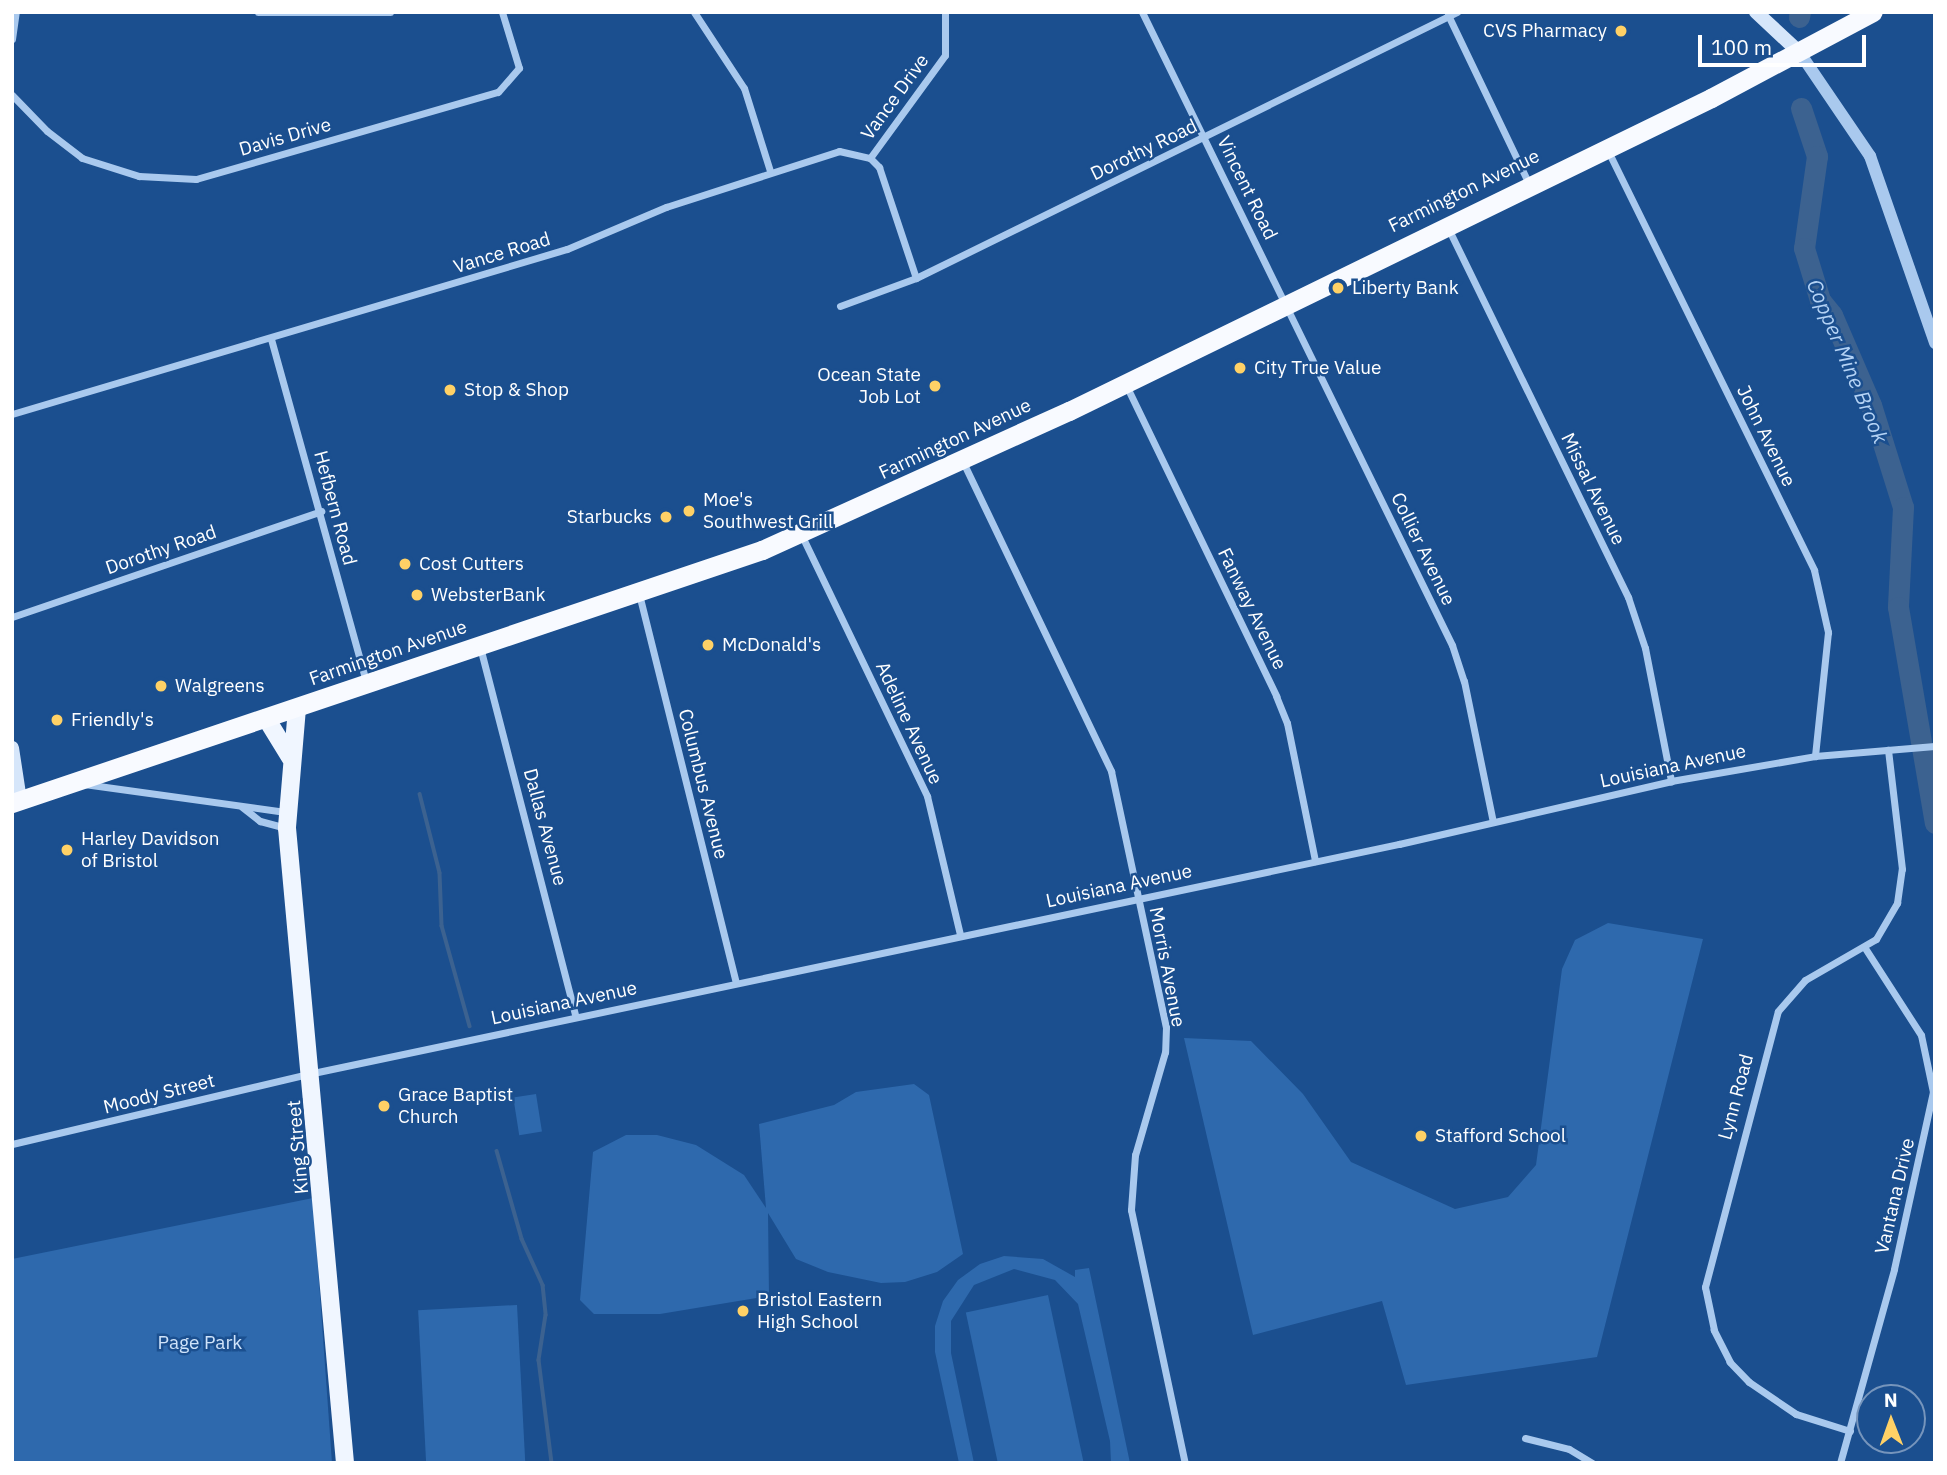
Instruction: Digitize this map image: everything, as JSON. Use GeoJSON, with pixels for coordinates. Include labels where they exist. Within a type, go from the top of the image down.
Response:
{"type":"FeatureCollection","features":[{"type":"Feature","properties":{"kind":"highway","name":"Farmington Avenue"},"geometry":{"type":"LineString","coordinates":[[16,802],[733,563],[963,462],[1800,53],[1873,12]]}},
{"type":"Feature","properties":{"kind":"main road"},"geometry":{"type":"LineString","coordinates":[[1756,12],[1800,53]]}},
{"type":"Feature","properties":{"kind":"main road","name":"King Street"},"geometry":{"type":"LineString","coordinates":[[297,708],[298,737],[290,757],[287,820],[313,1073],[345,1463]]}},
{"type":"Feature","properties":{"kind":"main road"},"geometry":{"type":"LineString","coordinates":[[267,718],[290,757]]}},
{"type":"Feature","properties":{"kind":"main road"},"geometry":{"type":"LineString","coordinates":[[12,748],[16,802]]}},
{"type":"Feature","properties":{"kind":"street"},"geometry":{"type":"LineString","coordinates":[[12,39],[16,12]]}},
{"type":"Feature","properties":{"kind":"street"},"geometry":{"type":"LineString","coordinates":[[258,12],[390,12]]}},
{"type":"Feature","properties":{"kind":"street","name":"Davis Drive"},"geometry":{"type":"LineString","coordinates":[[12,95],[47,131],[82,158],[139,176],[196,179],[498,92],[519,68],[502,12]]}},
{"type":"Feature","properties":{"kind":"street"},"geometry":{"type":"LineString","coordinates":[[694,12],[744,88],[769,171]]}},
{"type":"Feature","properties":{"kind":"street","name":"Vance Drive"},"geometry":{"type":"LineString","coordinates":[[870,158],[945,55],[945,12]]}},
{"type":"Feature","properties":{"kind":"street","name":"Vincent Road"},"geometry":{"type":"LineString","coordinates":[[1142,12],[1286,303]]}},
{"type":"Feature","properties":{"kind":"street","name":"Dorothy Road"},"geometry":{"type":"LineString","coordinates":[[840,306],[916,278],[1205,137],[1448,14],[1457,12]]}},
{"type":"Feature","properties":{"kind":"street"},"geometry":{"type":"LineString","coordinates":[[1448,14],[1530,184]]}},
{"type":"Feature","properties":{"kind":"street"},"geometry":{"type":"LineString","coordinates":[[1800,53],[1870,156],[1935,343]]}},
{"type":"Feature","properties":{"kind":"street","name":"John Avenue"},"geometry":{"type":"LineString","coordinates":[[1606,147],[1815,570],[1828,632],[1815,756]]}},
{"type":"Feature","properties":{"kind":"street","name":"Vance Road"},"geometry":{"type":"LineString","coordinates":[[12,414],[567,249],[666,207],[769,171],[839,151],[870,158]]}},
{"type":"Feature","properties":{"kind":"street"},"geometry":{"type":"LineString","coordinates":[[870,158],[885,177],[916,278]]}},
{"type":"Feature","properties":{"kind":"street","name":"Missal Avenue"},"geometry":{"type":"LineString","coordinates":[[1446,225],[1628,597],[1645,648],[1671,782]]}},
{"type":"Feature","properties":{"kind":"street","name":"Collier Avenue"},"geometry":{"type":"LineString","coordinates":[[1286,303],[1452,645],[1464,681],[1493,822]]}},
{"type":"Feature","properties":{"kind":"street","name":"Hefbern Road"},"geometry":{"type":"LineString","coordinates":[[271,339],[321,511],[367,686]]}},
{"type":"Feature","properties":{"kind":"street","name":"Fanway Avenue"},"geometry":{"type":"LineString","coordinates":[[1125,383],[1276,695],[1287,723],[1315,861]]}},
{"type":"Feature","properties":{"kind":"street","name":"Morris Avenue"},"geometry":{"type":"LineString","coordinates":[[963,462],[1102,747],[1138,897],[1166,1027],[1165,1052],[1135,1154],[1131,1210],[1185,1463]]}},
{"type":"Feature","properties":{"kind":"street","name":"Dorothy Road"},"geometry":{"type":"LineString","coordinates":[[12,617],[321,511]]}},
{"type":"Feature","properties":{"kind":"street","name":"Adeline Avenue"},"geometry":{"type":"LineString","coordinates":[[801,534],[927,796],[960,935]]}},
{"type":"Feature","properties":{"kind":"street","name":"Columbus Avenue"},"geometry":{"type":"LineString","coordinates":[[639,594],[736,982]]}},
{"type":"Feature","properties":{"kind":"street","name":"Dallas Avenue"},"geometry":{"type":"LineString","coordinates":[[480,647],[576,1017]]}},
{"type":"Feature","properties":{"kind":"street","name":"Louisiana Avenue"},"geometry":{"type":"LineString","coordinates":[[313,1073],[1315,861],[1671,782],[1815,756],[1934,746]]}},
{"type":"Feature","properties":{"kind":"street","name":"Lynn Road"},"geometry":{"type":"LineString","coordinates":[[1850,1431],[1796,1414],[1749,1382],[1730,1362],[1714,1330],[1705,1287],[1778,1011],[1805,980],[1865,948],[1886,925],[1900,890],[1900,845],[1888,750]]}},
{"type":"Feature","properties":{"kind":"street"},"geometry":{"type":"LineString","coordinates":[[77,782],[138,794],[242,806],[287,820]]}},
{"type":"Feature","properties":{"kind":"street"},"geometry":{"type":"LineString","coordinates":[[242,806],[260,821],[287,820]]}},
{"type":"Feature","properties":{"kind":"street","name":"Vantana Drive"},"geometry":{"type":"LineString","coordinates":[[1840,1463],[1894,1269],[1933,1092],[1921,1035],[1865,948]]}},
{"type":"Feature","properties":{"kind":"street","name":"Moody Street"},"geometry":{"type":"LineString","coordinates":[[12,1144],[313,1073]]}},
{"type":"Feature","properties":{"kind":"street"},"geometry":{"type":"LineString","coordinates":[[1525,1438],[1569,1449],[1592,1463]]}},
{"type":"Feature","properties":{"kind":"green space"},"geometry":{"type":"Polygon","coordinates":[[[1608,923],[1703,939],[1597,1357],[1406,1385],[1382,1301],[1253,1335],[1184,1038],[1251,1041],[1303,1094],[1351,1162],[1455,1209],[1508,1197],[1536,1165],[1562,969],[1575,940],[1608,923]]]}},
{"type":"Feature","properties":{"kind":"green space"},"geometry":{"type":"Polygon","coordinates":[[[914,1084],[929,1095],[963,1254],[937,1272],[905,1282],[881,1283],[828,1272],[796,1259],[768,1213],[769,1296],[660,1314],[594,1314],[580,1300],[593,1152],[626,1135],[657,1135],[696,1145],[744,1175],[766,1208],[759,1124],[834,1105],[856,1092],[914,1084]]]}},
{"type":"Feature","properties":{"kind":"green space"},"geometry":{"type":"Polygon","coordinates":[[[536,1094],[542,1132],[519,1135],[513,1098],[536,1094]]]}},
{"type":"Feature","properties":{"kind":"green space","name":"Page Park"},"geometry":{"type":"Polygon","coordinates":[[[313,1198],[332,1463],[12,1463],[12,1259],[313,1198]]]}},
{"type":"Feature","properties":{"kind":"green space"},"geometry":{"type":"Polygon","coordinates":[[[1004,1256],[1043,1259],[1075,1277],[1075,1270],[1089,1268],[1130,1463],[1111,1463],[1110,1441],[1078,1304],[1055,1280],[1014,1269],[974,1285],[951,1321],[951,1353],[974,1463],[959,1463],[935,1352],[935,1326],[943,1301],[958,1280],[980,1264],[1004,1256]]]}},
{"type":"Feature","properties":{"kind":"green space"},"geometry":{"type":"Polygon","coordinates":[[[1048,1295],[1084,1463],[998,1463],[966,1312],[1048,1295]]]}},
{"type":"Feature","properties":{"kind":"green space"},"geometry":{"type":"Polygon","coordinates":[[[517,1305],[525,1463],[426,1463],[418,1310],[517,1305]]]}},
{"type":"Feature","properties":{"kind":"waterway","name":"Copper Mine Brook"},"geometry":{"type":"LineString","coordinates":[[1799,17],[1800,12]]}},
{"type":"Feature","properties":{"kind":"waterway","name":"Copper Mine Brook"},"geometry":{"type":"LineString","coordinates":[[1801,108],[1817,156],[1804,248],[1820,300],[1832,315],[1871,405],[1903,507],[1898,607],[1935,823]]}},
{"type":"Feature","properties":{"kind":"waterway"},"geometry":{"type":"LineString","coordinates":[[420,794],[440,873],[442,926],[470,1026]]}},
{"type":"Feature","properties":{"kind":"waterway"},"geometry":{"type":"LineString","coordinates":[[497,1151],[522,1239],[543,1285],[546,1315],[539,1360],[552,1463]]}},
{"type":"Feature","properties":{"kind":"place","name":"CVS Pharmacy"},"geometry":{"type":"Point","coordinates":[1621,31]}},
{"type":"Feature","properties":{"kind":"place","name":"Liberty Bank"},"geometry":{"type":"Point","coordinates":[1338,288]}},
{"type":"Feature","properties":{"kind":"place","name":"City True Value"},"geometry":{"type":"Point","coordinates":[1240,368]}},
{"type":"Feature","properties":{"kind":"place","name":"Ocean State Job Lot"},"geometry":{"type":"Point","coordinates":[935,386]}},
{"type":"Feature","properties":{"kind":"place","name":"Stop & Shop"},"geometry":{"type":"Point","coordinates":[450,390]}},
{"type":"Feature","properties":{"kind":"place","name":"Moe's Southwest Grill"},"geometry":{"type":"Point","coordinates":[689,511]}},
{"type":"Feature","properties":{"kind":"place","name":"Starbucks"},"geometry":{"type":"Point","coordinates":[666,517]}},
{"type":"Feature","properties":{"kind":"place","name":"Cost Cutters"},"geometry":{"type":"Point","coordinates":[405,564]}},
{"type":"Feature","properties":{"kind":"place","name":"WebsterBank"},"geometry":{"type":"Point","coordinates":[417,595]}},
{"type":"Feature","properties":{"kind":"place","name":"McDonald's"},"geometry":{"type":"Point","coordinates":[708,645]}},
{"type":"Feature","properties":{"kind":"place","name":"Walgreens"},"geometry":{"type":"Point","coordinates":[161,686]}},
{"type":"Feature","properties":{"kind":"place","name":"Friendly's"},"geometry":{"type":"Point","coordinates":[57,720]}},
{"type":"Feature","properties":{"kind":"place","name":"Harley Davidson of Bristol"},"geometry":{"type":"Point","coordinates":[67,850]}},
{"type":"Feature","properties":{"kind":"place","name":"Grace Baptist Church"},"geometry":{"type":"Point","coordinates":[384,1106]}},
{"type":"Feature","properties":{"kind":"place","name":"Stafford School"},"geometry":{"type":"Point","coordinates":[1421,1136]}},
{"type":"Feature","properties":{"kind":"place","name":"Bristol Eastern High School"},"geometry":{"type":"Point","coordinates":[743,1311]}}]}
